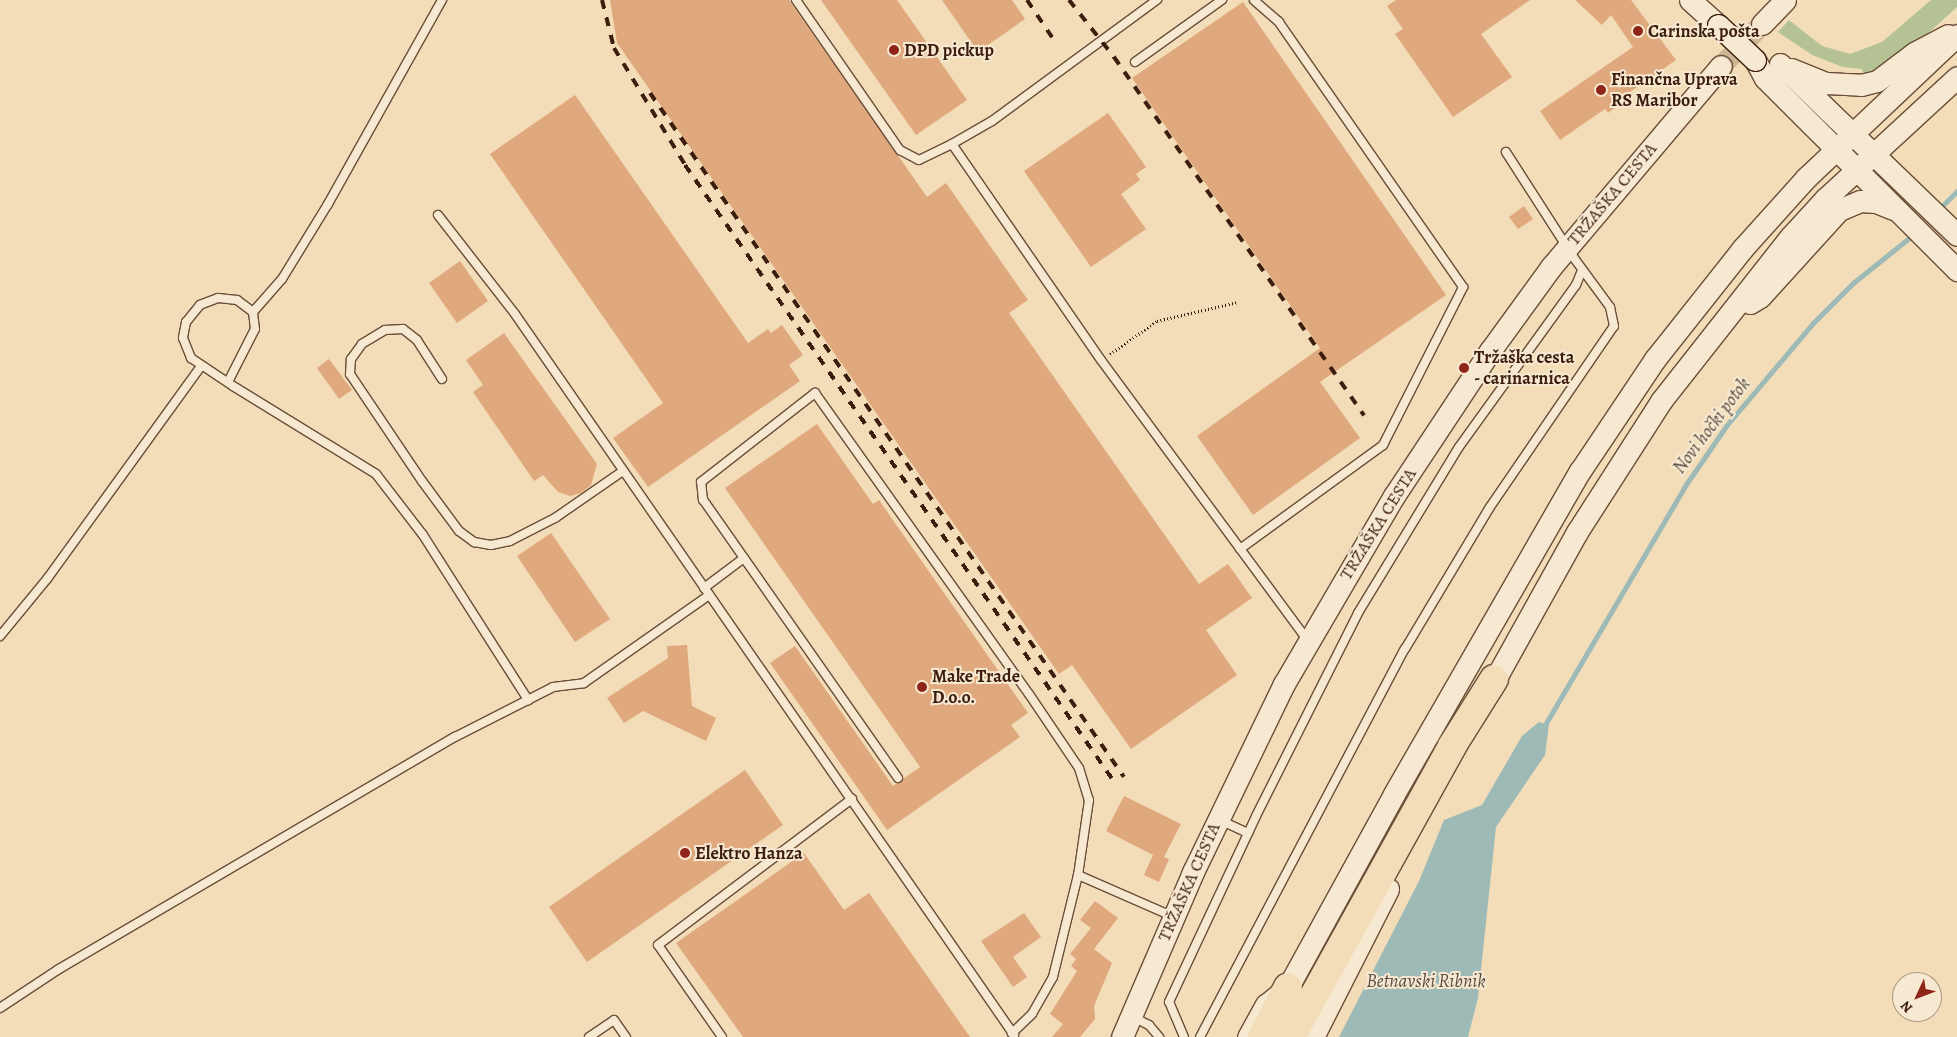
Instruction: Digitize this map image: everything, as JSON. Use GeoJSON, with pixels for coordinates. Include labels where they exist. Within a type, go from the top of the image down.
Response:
{"type":"FeatureCollection","features":[{"type":"Feature","properties":{"kind":"highway"},"geometry":{"type":"LineString","coordinates":[[1291,1037],[1452,746],[1494,680]]}},
{"type":"Feature","properties":{"kind":"highway"},"geometry":{"type":"LineString","coordinates":[[1262,1037],[1288,987]]}},
{"type":"Feature","properties":{"kind":"main road"},"geometry":{"type":"LineString","coordinates":[[1690,0],[1755,60],[1765,78],[1957,270]]}},
{"type":"Feature","properties":{"kind":"main road"},"geometry":{"type":"LineString","coordinates":[[1762,24],[1785,0]]}},
{"type":"Feature","properties":{"kind":"main road"},"geometry":{"type":"LineString","coordinates":[[1755,60],[1780,64],[1826,83],[1861,85],[1877,81],[1914,53],[1957,30]]}},
{"type":"Feature","properties":{"kind":"main road"},"geometry":{"type":"LineString","coordinates":[[1248,1037],[1266,1005],[1288,987],[1394,794],[1610,422],[1711,285],[1800,185],[1957,35]]}},
{"type":"Feature","properties":{"kind":"main road"},"geometry":{"type":"LineString","coordinates":[[1780,64],[1875,153],[1955,233]]}},
{"type":"Feature","properties":{"kind":"main road","name":"TRŽAŠKA CESTA"},"geometry":{"type":"LineString","coordinates":[[1122,1037],[1218,819],[1308,640],[1394,496],[1490,350],[1567,247],[1721,66]]}},
{"type":"Feature","properties":{"kind":"main road"},"geometry":{"type":"LineString","coordinates":[[1313,1037],[1450,773],[1494,680],[1619,464],[1662,401],[1791,236],[1856,169],[1957,77]]}},
{"type":"Feature","properties":{"kind":"main road"},"geometry":{"type":"LineString","coordinates":[[1730,313],[1760,297],[1839,210],[1860,201],[1876,202],[1898,212]]}},
{"type":"Feature","properties":{"kind":"lane"},"geometry":{"type":"LineString","coordinates":[[253,312],[282,279],[328,204],[442,0]]}},
{"type":"Feature","properties":{"kind":"lane"},"geometry":{"type":"LineString","coordinates":[[796,0],[900,150],[919,160],[992,121],[1157,0]]}},
{"type":"Feature","properties":{"kind":"lane"},"geometry":{"type":"LineString","coordinates":[[1135,62],[1222,0]]}},
{"type":"Feature","properties":{"kind":"lane"},"geometry":{"type":"LineString","coordinates":[[1240,549],[1383,445],[1463,287],[1279,22],[1254,0]]}},
{"type":"Feature","properties":{"kind":"lane"},"geometry":{"type":"LineString","coordinates":[[952,144],[1101,360],[1308,640]]}},
{"type":"Feature","properties":{"kind":"lane"},"geometry":{"type":"LineString","coordinates":[[1200,1037],[1405,649],[1490,507],[1614,326],[1610,307],[1582,270],[1506,152]]}},
{"type":"Feature","properties":{"kind":"lane"},"geometry":{"type":"LineString","coordinates":[[438,215],[514,314],[1014,1035],[1032,1014],[1053,977],[1078,875],[1090,800],[1079,768],[815,393],[701,482],[703,500],[898,778]]}},
{"type":"Feature","properties":{"kind":"lane"},"geometry":{"type":"LineString","coordinates":[[1184,1037],[1169,1002],[1248,833],[1358,613],[1459,447],[1576,285],[1582,270]]}},
{"type":"Feature","properties":{"kind":"lane"},"geometry":{"type":"LineString","coordinates":[[228,382],[255,329],[253,312],[237,300],[218,298],[200,305],[186,322],[183,338],[191,358],[201,366],[376,474],[423,536],[528,700]]}},
{"type":"Feature","properties":{"kind":"lane"},"geometry":{"type":"LineString","coordinates":[[442,379],[416,340],[403,329],[385,330],[362,344],[351,359],[350,374],[422,481],[459,531],[474,542],[491,545],[510,541],[555,518],[623,472]]}},
{"type":"Feature","properties":{"kind":"lane"},"geometry":{"type":"LineString","coordinates":[[0,636],[47,579],[201,366]]}},
{"type":"Feature","properties":{"kind":"lane"},"geometry":{"type":"LineString","coordinates":[[0,1008],[59,969],[456,737],[553,687],[584,682],[706,591],[744,558]]}},
{"type":"Feature","properties":{"kind":"lane"},"geometry":{"type":"LineString","coordinates":[[722,1037],[658,945],[852,800]]}},
{"type":"Feature","properties":{"kind":"lane"},"geometry":{"type":"LineString","coordinates":[[1218,819],[1248,833]]}},
{"type":"Feature","properties":{"kind":"lane"},"geometry":{"type":"LineString","coordinates":[[1078,875],[1174,916]]}},
{"type":"Feature","properties":{"kind":"lane"},"geometry":{"type":"LineString","coordinates":[[1131,1016],[1149,1025],[1158,1037]]}},
{"type":"Feature","properties":{"kind":"lane"},"geometry":{"type":"LineString","coordinates":[[589,1037],[614,1020],[626,1037]]}},
{"type":"Feature","properties":{"kind":"path"},"geometry":{"type":"LineString","coordinates":[[1101,360],[1157,322],[1238,302]]}},
{"type":"Feature","properties":{"kind":"green space"},"geometry":{"type":"Polygon","coordinates":[[[1931,0],[1957,0],[1957,7],[1903,56],[1864,77],[1862,69],[1843,67],[1812,55],[1778,32],[1789,20],[1822,46],[1850,54],[1882,42],[1931,0]]]}},
{"type":"Feature","properties":{"kind":"water","name":"Betnavski Ribnik"},"geometry":{"type":"Polygon","coordinates":[[[1539,722],[1549,725],[1545,755],[1496,827],[1478,998],[1468,1037],[1339,1037],[1419,881],[1444,820],[1482,805],[1522,736],[1539,722]]]}},
{"type":"Feature","properties":{"kind":"building"},"geometry":{"type":"Polygon","coordinates":[[[610,0],[789,0],[927,197],[946,183],[1028,300],[1009,313],[1199,584],[1228,564],[1252,598],[1206,630],[1237,675],[1131,749],[1072,665],[1059,674],[617,43],[610,0]]]}},
{"type":"Feature","properties":{"kind":"building","name":"DPD pickup"},"geometry":{"type":"Polygon","coordinates":[[[821,0],[897,0],[967,100],[916,135],[821,0]]]}},
{"type":"Feature","properties":{"kind":"building"},"geometry":{"type":"Polygon","coordinates":[[[942,0],[1012,0],[1025,19],[978,52],[942,0]]]}},
{"type":"Feature","properties":{"kind":"building"},"geometry":{"type":"Polygon","coordinates":[[[1396,0],[1530,0],[1481,34],[1512,77],[1453,117],[1395,34],[1403,29],[1387,6],[1396,0]]]}},
{"type":"Feature","properties":{"kind":"building","name":"Finančna Uprava RS Maribor"},"geometry":{"type":"Polygon","coordinates":[[[1575,0],[1631,0],[1676,60],[1617,101],[1619,105],[1608,113],[1605,109],[1560,140],[1540,111],[1633,47],[1611,15],[1602,25],[1575,0]]]}},
{"type":"Feature","properties":{"kind":"building"},"geometry":{"type":"Polygon","coordinates":[[[1243,2],[1446,295],[1320,382],[1360,438],[1253,515],[1197,436],[1320,348],[1132,78],[1243,2]]]}},
{"type":"Feature","properties":{"kind":"building"},"geometry":{"type":"Polygon","coordinates":[[[575,95],[748,343],[768,329],[771,333],[782,325],[803,355],[789,365],[800,381],[648,487],[613,438],[663,403],[490,154],[575,95]]]}},
{"type":"Feature","properties":{"kind":"building"},"geometry":{"type":"Polygon","coordinates":[[[1108,113],[1146,167],[1136,174],[1140,180],[1121,194],[1146,229],[1091,267],[1024,171],[1108,113]]]}},
{"type":"Feature","properties":{"kind":"building"},"geometry":{"type":"Polygon","coordinates":[[[1524,206],[1533,219],[1518,229],[1509,217],[1524,206]]]}},
{"type":"Feature","properties":{"kind":"building"},"geometry":{"type":"Polygon","coordinates":[[[460,261],[488,301],[457,323],[429,283],[460,261]]]}},
{"type":"Feature","properties":{"kind":"building"},"geometry":{"type":"Polygon","coordinates":[[[504,333],[597,464],[591,485],[581,493],[570,496],[558,492],[543,475],[534,481],[473,392],[483,385],[466,360],[504,333]]]}},
{"type":"Feature","properties":{"kind":"building"},"geometry":{"type":"Polygon","coordinates":[[[329,359],[352,390],[339,399],[317,368],[329,359]]]}},
{"type":"Feature","properties":{"kind":"building"},"geometry":{"type":"Polygon","coordinates":[[[817,424],[873,504],[879,500],[1028,713],[1011,725],[1020,737],[887,830],[770,663],[795,646],[893,786],[920,767],[725,488],[817,424]]]}},
{"type":"Feature","properties":{"kind":"building"},"geometry":{"type":"Polygon","coordinates":[[[551,533],[610,619],[575,642],[517,556],[551,533]]]}},
{"type":"Feature","properties":{"kind":"building"},"geometry":{"type":"Polygon","coordinates":[[[687,645],[692,706],[716,718],[706,741],[643,711],[624,723],[607,698],[668,658],[667,646],[687,645]]]}},
{"type":"Feature","properties":{"kind":"building","name":"Elektro Hanza"},"geometry":{"type":"Polygon","coordinates":[[[745,770],[783,825],[587,962],[549,907],[745,770]]]}},
{"type":"Feature","properties":{"kind":"building"},"geometry":{"type":"Polygon","coordinates":[[[1124,796],[1181,824],[1164,857],[1169,859],[1159,882],[1144,875],[1153,855],[1106,831],[1124,796]]]}},
{"type":"Feature","properties":{"kind":"building"},"geometry":{"type":"Polygon","coordinates":[[[804,853],[844,910],[869,893],[970,1037],[743,1037],[676,943],[804,853]]]}},
{"type":"Feature","properties":{"kind":"building"},"geometry":{"type":"Polygon","coordinates":[[[1095,901],[1118,918],[1094,949],[1112,963],[1094,1006],[1095,1019],[1080,1037],[1052,1037],[1063,1024],[1050,1014],[1077,971],[1071,966],[1076,959],[1070,954],[1091,928],[1080,920],[1095,901]]]}},
{"type":"Feature","properties":{"kind":"building"},"geometry":{"type":"Polygon","coordinates":[[[1024,913],[1041,937],[1013,957],[1027,977],[1013,987],[981,941],[1024,913]]]}},
{"type":"Feature","properties":{"kind":"waterway","name":"Novi hočki potok"},"geometry":{"type":"LineString","coordinates":[[1938,210],[1957,191]]}},
{"type":"Feature","properties":{"kind":"waterway","name":"Novi hočki potok"},"geometry":{"type":"LineString","coordinates":[[1546,723],[1687,483],[1726,426],[1813,323],[1853,283],[1914,234]]}},
{"type":"Feature","properties":{"kind":"tunnel"},"geometry":{"type":"LineString","coordinates":[[1721,66],[1762,24]]}},
{"type":"Feature","properties":{"kind":"railway"},"geometry":{"type":"LineString","coordinates":[[602,0],[614,48],[685,165],[1115,783]]}},
{"type":"Feature","properties":{"kind":"railway"},"geometry":{"type":"LineString","coordinates":[[1027,0],[1052,37]]}},
{"type":"Feature","properties":{"kind":"railway"},"geometry":{"type":"LineString","coordinates":[[1069,0],[1114,57],[1364,416]]}},
{"type":"Feature","properties":{"kind":"railway"},"geometry":{"type":"LineString","coordinates":[[650,93],[1124,777]]}},
{"type":"Feature","properties":{"kind":"place","name":"Carinska pošta"},"geometry":{"type":"Point","coordinates":[1638,31]}},
{"type":"Feature","properties":{"kind":"place","name":"DPD pickup"},"geometry":{"type":"Point","coordinates":[894,50]}},
{"type":"Feature","properties":{"kind":"place","name":"Finančna Uprava RS Maribor"},"geometry":{"type":"Point","coordinates":[1601,90]}},
{"type":"Feature","properties":{"kind":"place","name":"Tržaška cesta - carinarnica"},"geometry":{"type":"Point","coordinates":[1464,368]}},
{"type":"Feature","properties":{"kind":"place","name":"Make Trade D.o.o."},"geometry":{"type":"Point","coordinates":[922,687]}},
{"type":"Feature","properties":{"kind":"place","name":"Elektro Hanza"},"geometry":{"type":"Point","coordinates":[685,853]}}]}
